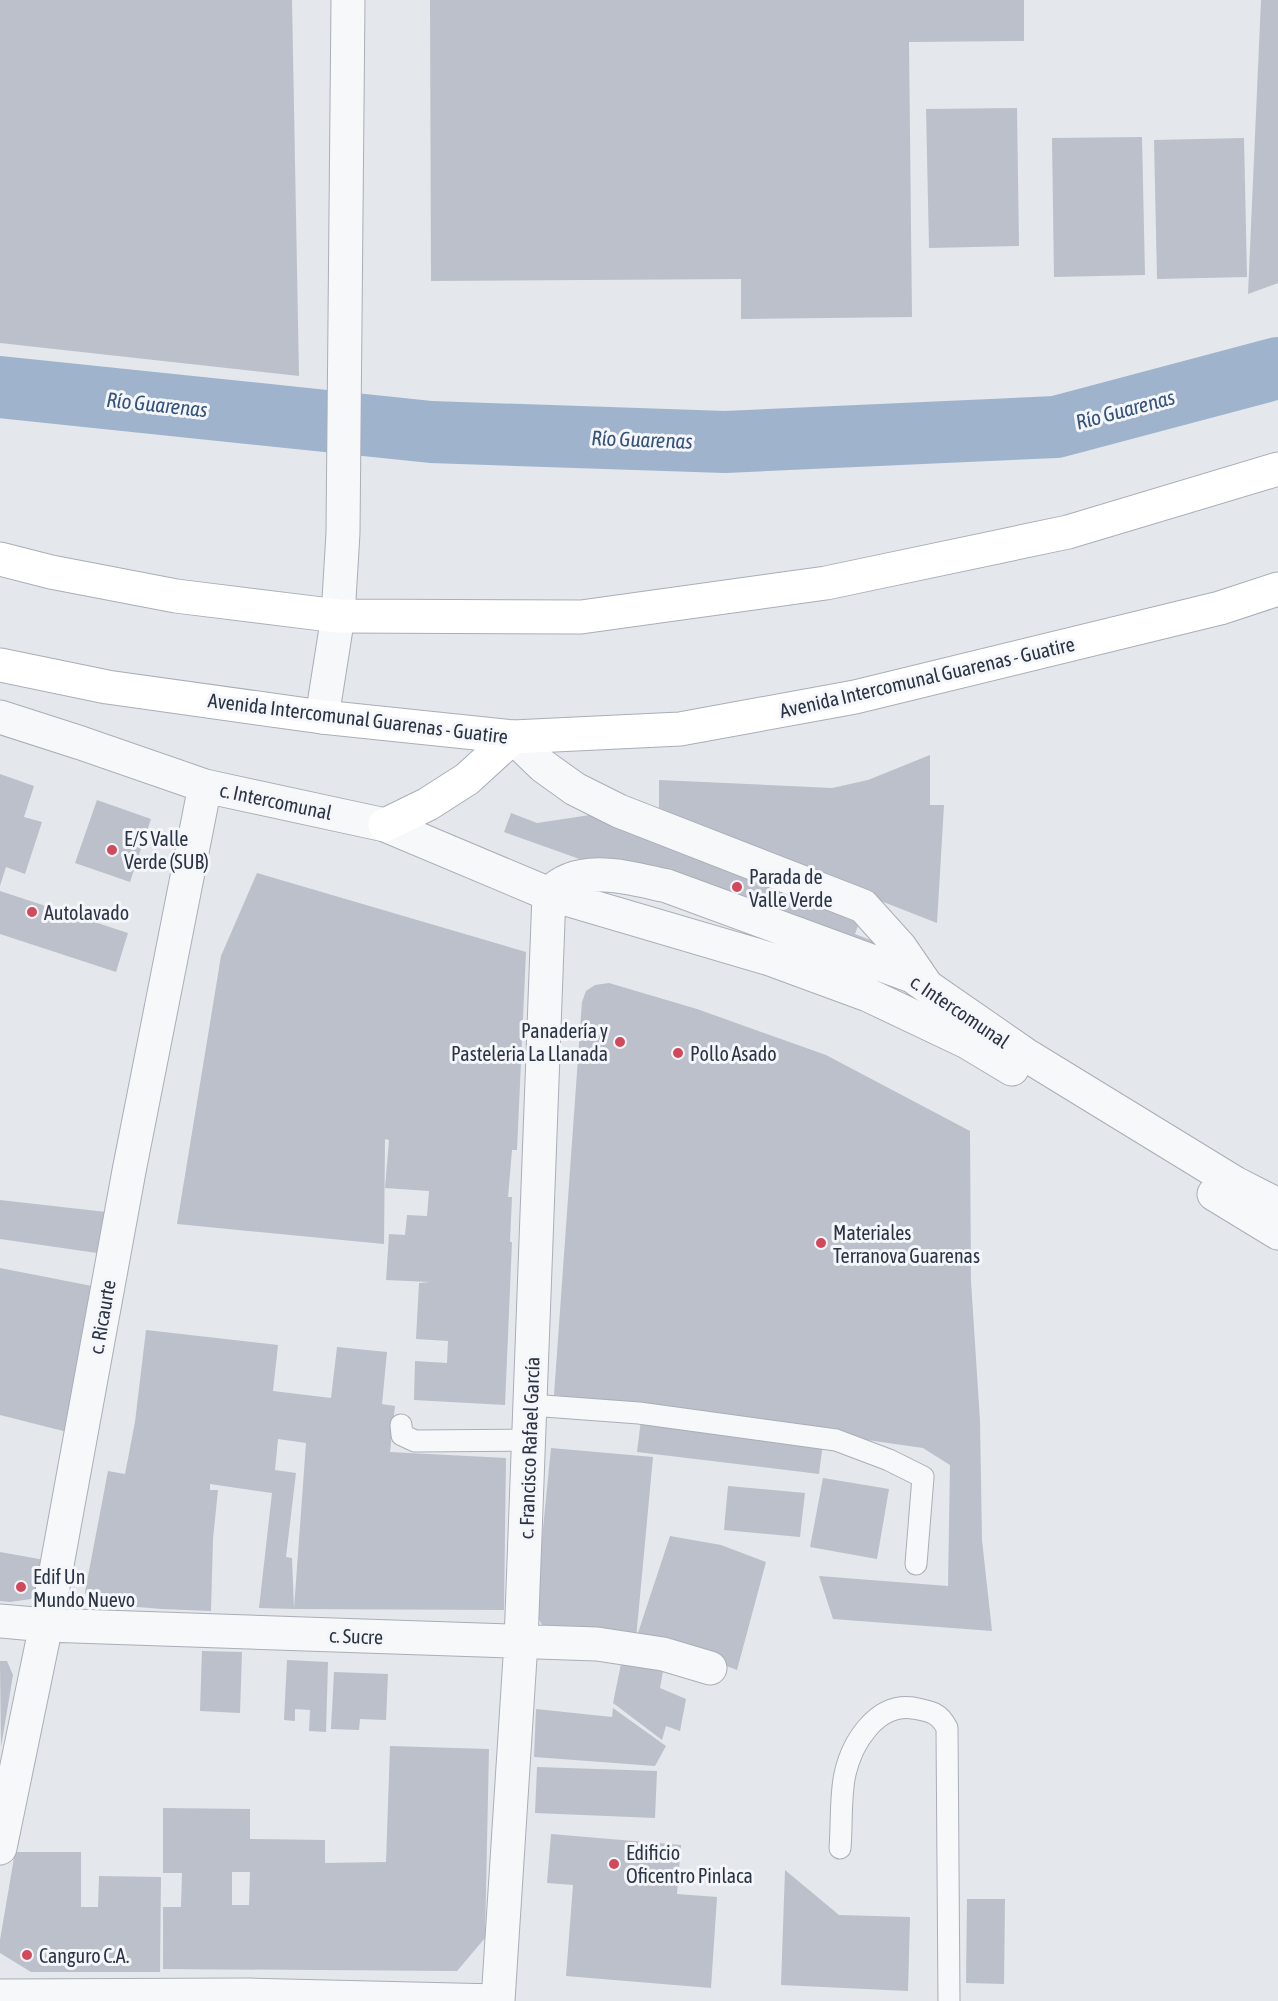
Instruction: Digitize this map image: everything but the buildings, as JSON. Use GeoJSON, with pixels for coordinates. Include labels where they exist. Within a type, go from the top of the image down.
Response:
{"type":"FeatureCollection","features":[{"type":"Feature","properties":{"kind":"main road"},"geometry":{"type":"LineString","coordinates":[[0,559],[51,572],[176,596],[338,615],[581,617],[826,583],[1068,532],[1278,469]]}},
{"type":"Feature","properties":{"kind":"main road","name":"Avenida Intercomunal Guarenas - Guatire"},"geometry":{"type":"LineString","coordinates":[[0,665],[107,687],[322,717],[513,737],[680,729],[855,698],[1220,608],[1278,589]]}},
{"type":"Feature","properties":{"kind":"main road"},"geometry":{"type":"LineString","coordinates":[[385,825],[428,804],[467,779],[513,737]]}},
{"type":"Feature","properties":{"kind":"street"},"geometry":{"type":"LineString","coordinates":[[322,717],[338,615],[343,533],[348,0]]}},
{"type":"Feature","properties":{"kind":"street","name":"c. Intercomunal"},"geometry":{"type":"LineString","coordinates":[[0,717],[205,786],[385,825],[549,894],[770,959],[868,995],[967,1042],[1278,1233]]}},
{"type":"Feature","properties":{"kind":"street"},"geometry":{"type":"LineString","coordinates":[[513,737],[543,766],[575,789],[619,811],[863,906],[900,947],[942,1013],[967,1042]]}},
{"type":"Feature","properties":{"kind":"street","name":"c. Ricaurte"},"geometry":{"type":"LineString","coordinates":[[0,1848],[46,1625],[129,1171],[205,786]]}},
{"type":"Feature","properties":{"kind":"street","name":"c. Intercomunal"},"geometry":{"type":"LineString","coordinates":[[549,894],[557,885],[589,874],[626,877],[666,886],[912,976],[929,990],[1026,1055],[1235,1183],[1278,1205]]}},
{"type":"Feature","properties":{"kind":"street","name":"c. Francisco Rafael García"},"geometry":{"type":"LineString","coordinates":[[498,2001],[521,1642],[549,894]]}},
{"type":"Feature","properties":{"kind":"street","name":"c. Sucre"},"geometry":{"type":"LineString","coordinates":[[0,1621],[46,1625],[597,1644],[663,1654],[710,1668]]}},
{"type":"Feature","properties":{"kind":"street"},"geometry":{"type":"LineString","coordinates":[[0,1996],[248,1995],[498,2001]]}},
{"type":"Feature","properties":{"kind":"lane"},"geometry":{"type":"LineString","coordinates":[[531,1405],[639,1413],[836,1440],[889,1460],[923,1477],[916,1564]]}},
{"type":"Feature","properties":{"kind":"lane"},"geometry":{"type":"LineString","coordinates":[[402,1425],[402,1435],[415,1441],[529,1440]]}},
{"type":"Feature","properties":{"kind":"lane"},"geometry":{"type":"LineString","coordinates":[[840,1848],[845,1774],[857,1742],[878,1717],[893,1710],[908,1708],[930,1711],[942,1718],[947,1737],[949,2001]]}},
{"type":"Feature","properties":{"kind":"waterway","name":"Río Guarenas"},"geometry":{"type":"LineString","coordinates":[[0,387],[431,432],[725,442],[1056,427],[1278,368]]}},
{"type":"Feature","properties":{"kind":"place","name":"E/S Valle Verde (SUB)"},"geometry":{"type":"Point","coordinates":[112,850]}},
{"type":"Feature","properties":{"kind":"place","name":"Parada de Valle Verde"},"geometry":{"type":"Point","coordinates":[737,887]}},
{"type":"Feature","properties":{"kind":"place","name":"Autolavado"},"geometry":{"type":"Point","coordinates":[32,912]}},
{"type":"Feature","properties":{"kind":"place","name":"Panadería y Pasteleria La Llanada"},"geometry":{"type":"Point","coordinates":[620,1042]}},
{"type":"Feature","properties":{"kind":"place","name":"Pollo Asado"},"geometry":{"type":"Point","coordinates":[678,1053]}},
{"type":"Feature","properties":{"kind":"place","name":"Materiales Terranova Guarenas"},"geometry":{"type":"Point","coordinates":[821,1243]}},
{"type":"Feature","properties":{"kind":"place","name":"Edif Un Mundo Nuevo"},"geometry":{"type":"Point","coordinates":[21,1587]}},
{"type":"Feature","properties":{"kind":"place","name":"Edificio Oficentro Pinlaca"},"geometry":{"type":"Point","coordinates":[614,1864]}},
{"type":"Feature","properties":{"kind":"place","name":"Canguro C.A."},"geometry":{"type":"Point","coordinates":[27,1955]}}]}
